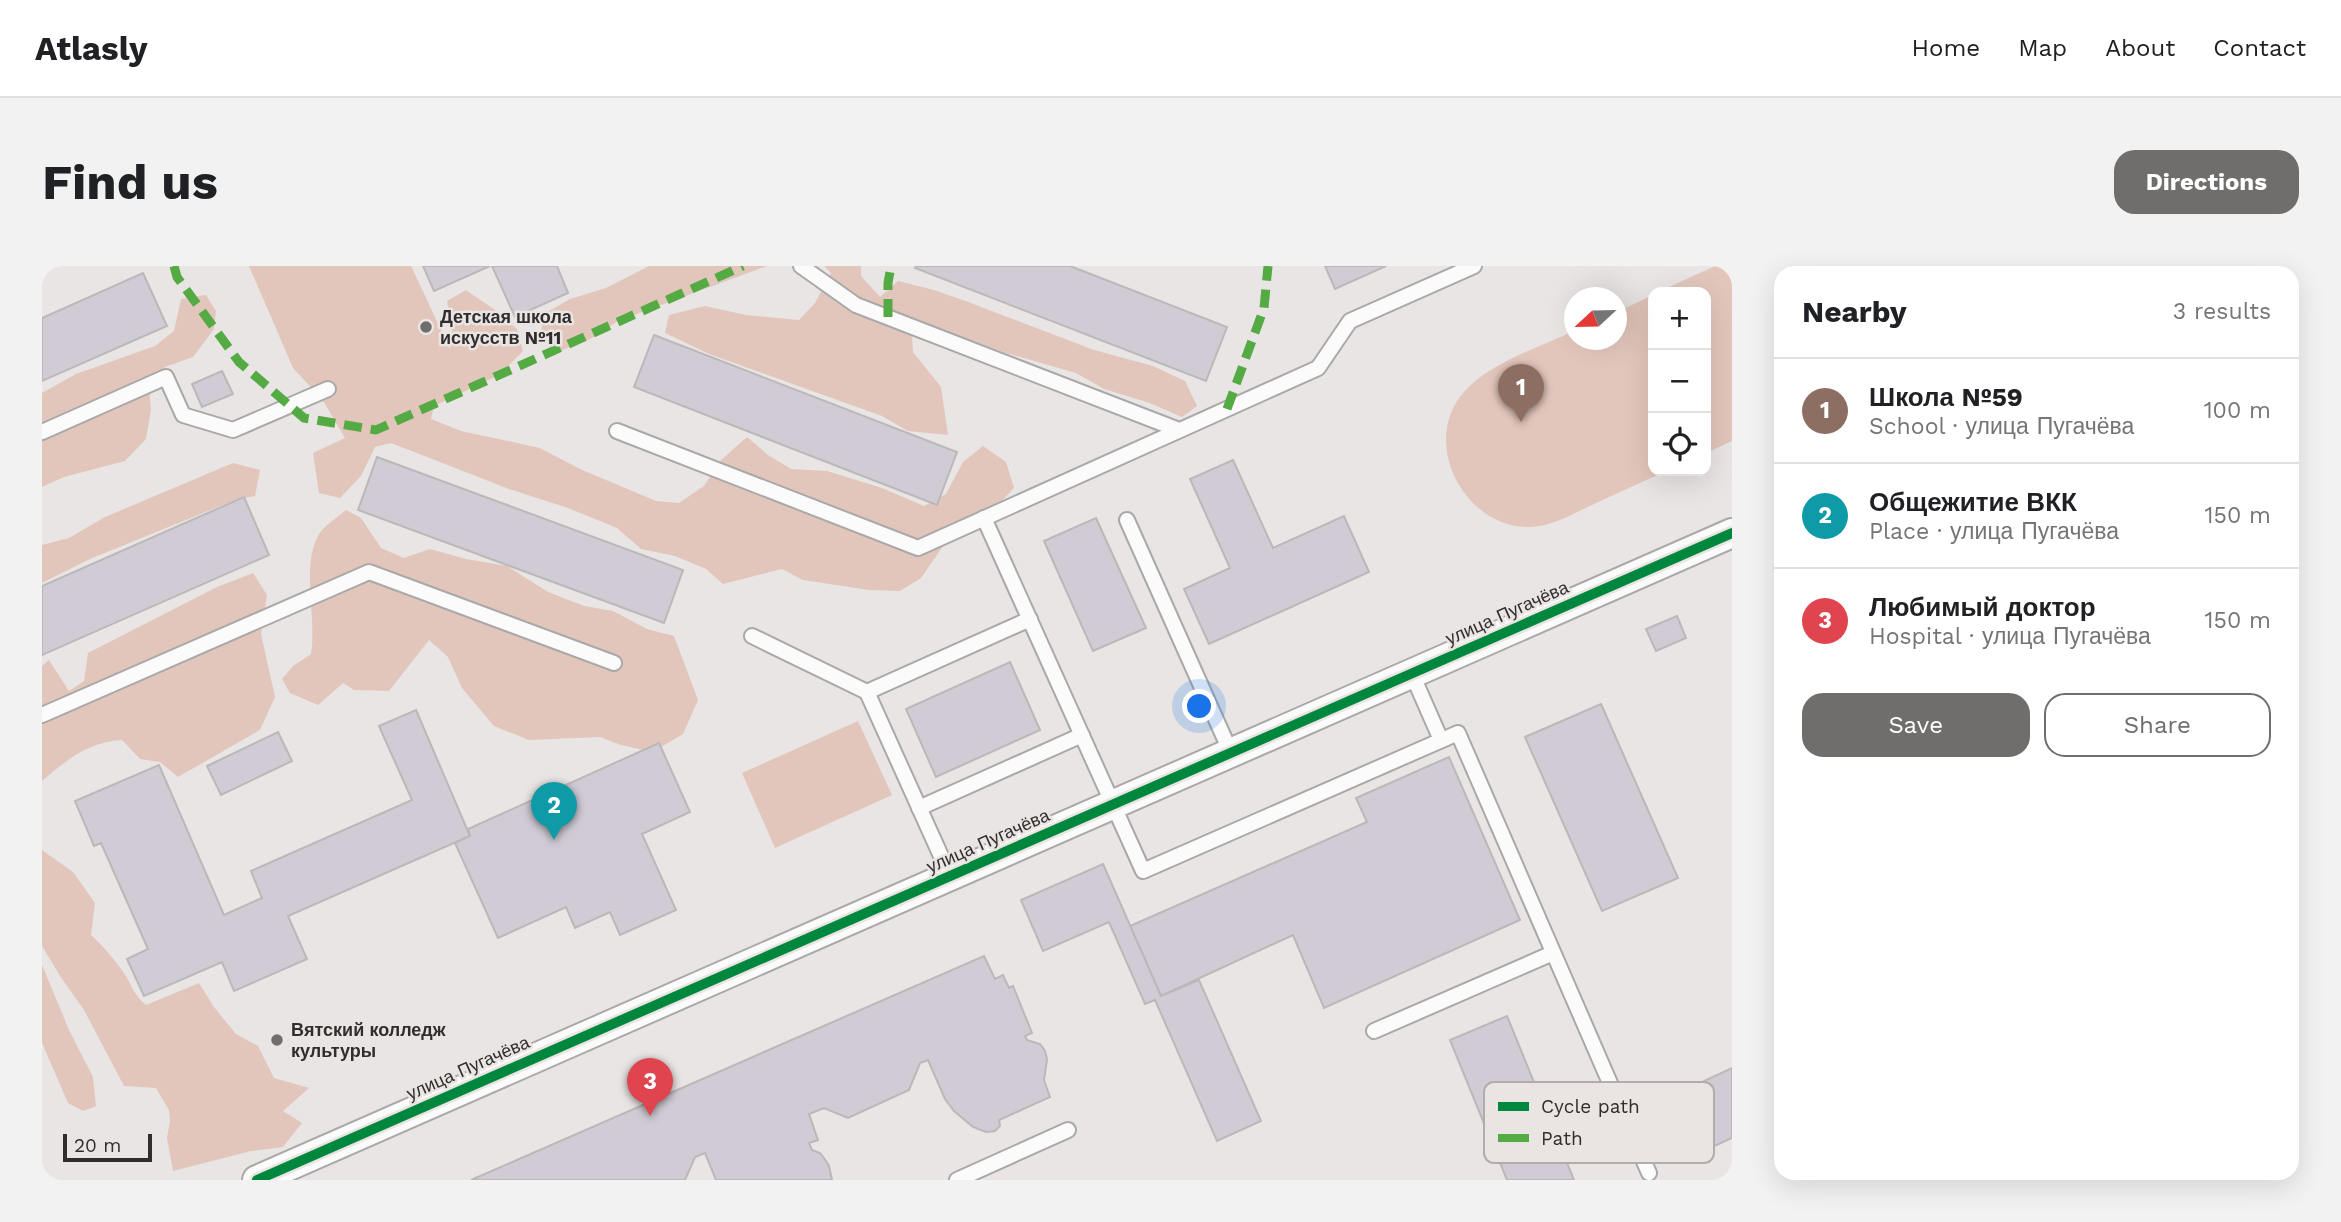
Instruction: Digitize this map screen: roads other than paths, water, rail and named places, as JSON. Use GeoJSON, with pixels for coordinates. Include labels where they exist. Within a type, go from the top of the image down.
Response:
{"type":"FeatureCollection","features":[{"type":"Feature","properties":{"kind":"street","name":"улица Пугачёва"},"geometry":{"type":"LineString","coordinates":[[257,1180],[1732,533]]}},
{"type":"Feature","properties":{"kind":"lane"},"geometry":{"type":"LineString","coordinates":[[801,266],[856,305],[1179,430]]}},
{"type":"Feature","properties":{"kind":"lane"},"geometry":{"type":"LineString","coordinates":[[617,432],[918,548],[1318,368],[1350,321],[1474,266]]}},
{"type":"Feature","properties":{"kind":"lane"},"geometry":{"type":"LineString","coordinates":[[42,432],[166,377],[183,415],[233,430],[328,389]]}},
{"type":"Feature","properties":{"kind":"lane"},"geometry":{"type":"LineString","coordinates":[[984,518],[1143,871],[1458,733],[1609,1082]]}},
{"type":"Feature","properties":{"kind":"lane"},"geometry":{"type":"LineString","coordinates":[[1127,520],[1231,753]]}},
{"type":"Feature","properties":{"kind":"lane"},"geometry":{"type":"LineString","coordinates":[[42,715],[369,572],[614,663]]}},
{"type":"Feature","properties":{"kind":"lane"},"geometry":{"type":"LineString","coordinates":[[867,692],[1030,619]]}},
{"type":"Feature","properties":{"kind":"lane"},"geometry":{"type":"LineString","coordinates":[[752,636],[867,692],[950,877]]}},
{"type":"Feature","properties":{"kind":"lane"},"geometry":{"type":"LineString","coordinates":[[1412,674],[1441,740]]}},
{"type":"Feature","properties":{"kind":"lane"},"geometry":{"type":"LineString","coordinates":[[919,808],[1082,735]]}},
{"type":"Feature","properties":{"kind":"lane"},"geometry":{"type":"LineString","coordinates":[[1374,1031],[1553,953]]}},
{"type":"Feature","properties":{"kind":"lane"},"geometry":{"type":"LineString","coordinates":[[957,1180],[1068,1130]]}},
{"type":"Feature","properties":{"kind":"lane"},"geometry":{"type":"LineString","coordinates":[[1645,1163],[1649,1173]]}},
{"type":"Feature","properties":{"kind":"place","name":"Детская школа искусств №11"},"geometry":{"type":"Point","coordinates":[426,327]}},
{"type":"Feature","properties":{"kind":"place","name":"Школа №59"},"geometry":{"type":"Point","coordinates":[1521,422]}},
{"type":"Feature","properties":{"kind":"place","name":"Общежитие ВКК"},"geometry":{"type":"Point","coordinates":[554,840]}},
{"type":"Feature","properties":{"kind":"place","name":"Вятский колледж культуры"},"geometry":{"type":"Point","coordinates":[277,1040]}},
{"type":"Feature","properties":{"kind":"place","name":"Любимый доктор"},"geometry":{"type":"Point","coordinates":[650,1116]}}]}
